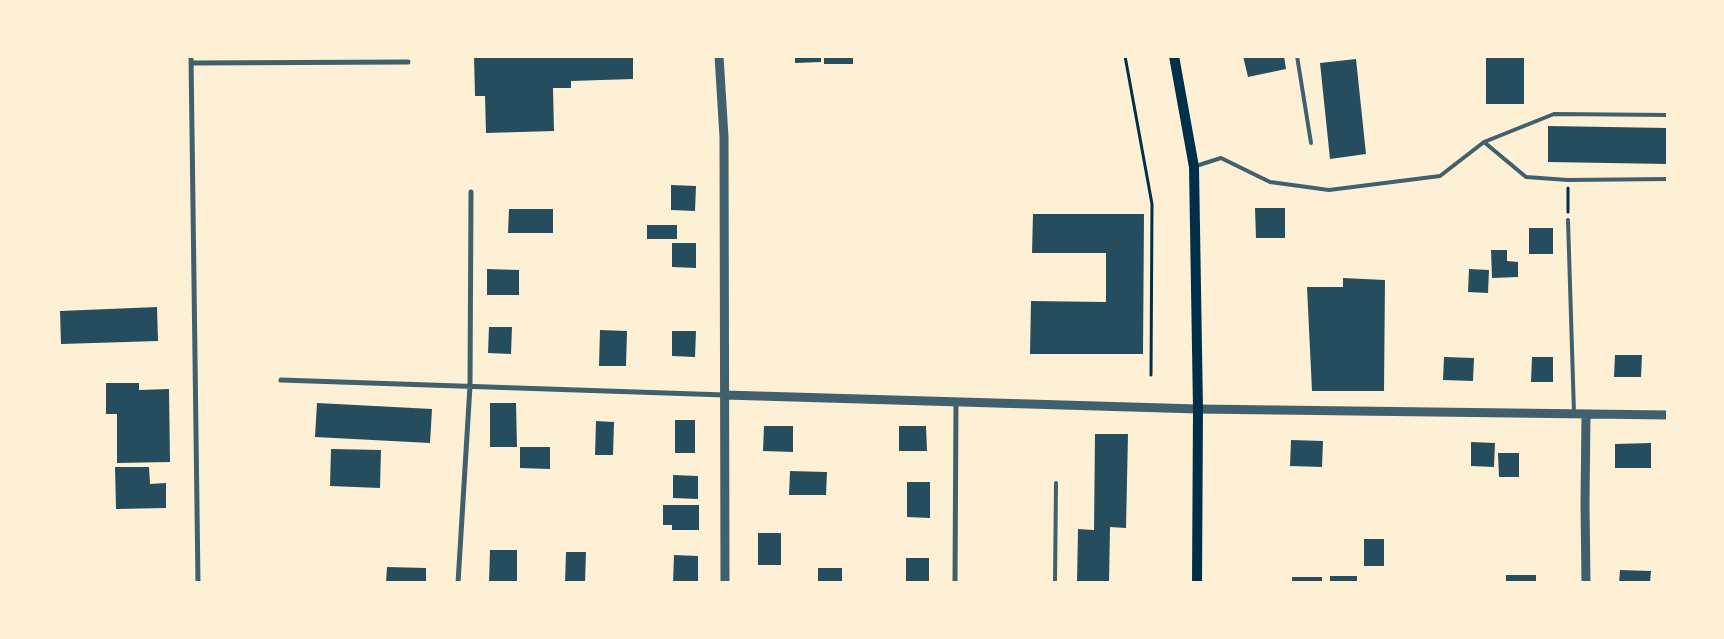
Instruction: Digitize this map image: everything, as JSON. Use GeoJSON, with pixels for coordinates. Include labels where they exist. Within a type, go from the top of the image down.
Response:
{"type":"FeatureCollection","features":[{"type":"Feature","properties":{"kind":"main road"},"geometry":{"type":"LineString","coordinates":[[1174,56],[1194,167],[1198,409],[1197,583]]}},
{"type":"Feature","properties":{"kind":"street"},"geometry":{"type":"LineString","coordinates":[[191,56],[198,583]]}},
{"type":"Feature","properties":{"kind":"street"},"geometry":{"type":"LineString","coordinates":[[720,56],[724,137],[726,583]]}},
{"type":"Feature","properties":{"kind":"street"},"geometry":{"type":"LineString","coordinates":[[191,63],[408,62]]}},
{"type":"Feature","properties":{"kind":"street"},"geometry":{"type":"LineString","coordinates":[[458,583],[470,386],[471,192]]}},
{"type":"Feature","properties":{"kind":"street"},"geometry":{"type":"LineString","coordinates":[[281,380],[1198,409],[1574,416],[1668,415]]}},
{"type":"Feature","properties":{"kind":"street"},"geometry":{"type":"LineString","coordinates":[[954,583],[956,402]]}},
{"type":"Feature","properties":{"kind":"street"},"geometry":{"type":"LineString","coordinates":[[1586,415],[1586,583]]}},
{"type":"Feature","properties":{"kind":"lane"},"geometry":{"type":"LineString","coordinates":[[1297,56],[1311,143]]}},
{"type":"Feature","properties":{"kind":"lane"},"geometry":{"type":"LineString","coordinates":[[1194,167],[1221,158],[1270,182],[1329,190],[1440,176],[1484,142],[1554,114],[1668,115]]}},
{"type":"Feature","properties":{"kind":"lane"},"geometry":{"type":"LineString","coordinates":[[1484,142],[1526,177],[1568,180],[1668,179]]}},
{"type":"Feature","properties":{"kind":"lane"},"geometry":{"type":"LineString","coordinates":[[1568,220],[1574,416]]}},
{"type":"Feature","properties":{"kind":"lane"},"geometry":{"type":"LineString","coordinates":[[1055,583],[1056,482]]}},
{"type":"Feature","properties":{"kind":"path"},"geometry":{"type":"LineString","coordinates":[[1125,56],[1152,204],[1151,375]]}},
{"type":"Feature","properties":{"kind":"path"},"geometry":{"type":"LineString","coordinates":[[1568,180],[1568,220]]}},
{"type":"Feature","properties":{"kind":"building"},"geometry":{"type":"Polygon","coordinates":[[[474,56],[633,56],[633,79],[571,81],[571,88],[553,88],[554,131],[486,133],[485,96],[475,96],[474,56]]]}},
{"type":"Feature","properties":{"kind":"building"},"geometry":{"type":"Polygon","coordinates":[[[795,56],[821,56],[821,62],[795,63],[795,56]]]}},
{"type":"Feature","properties":{"kind":"building"},"geometry":{"type":"Polygon","coordinates":[[[824,56],[853,56],[853,64],[824,64],[824,56]]]}},
{"type":"Feature","properties":{"kind":"building"},"geometry":{"type":"Polygon","coordinates":[[[1243,56],[1284,56],[1286,69],[1248,77],[1243,56]]]}},
{"type":"Feature","properties":{"kind":"building"},"geometry":{"type":"Polygon","coordinates":[[[1486,56],[1524,56],[1524,104],[1486,104],[1486,56]]]}},
{"type":"Feature","properties":{"kind":"building"},"geometry":{"type":"Polygon","coordinates":[[[1356,59],[1366,154],[1330,159],[1320,63],[1356,59]]]}},
{"type":"Feature","properties":{"kind":"building"},"geometry":{"type":"Polygon","coordinates":[[[1548,126],[1668,128],[1668,164],[1548,162],[1548,126]]]}},
{"type":"Feature","properties":{"kind":"building"},"geometry":{"type":"Polygon","coordinates":[[[671,185],[696,186],[695,211],[671,210],[671,185]]]}},
{"type":"Feature","properties":{"kind":"building"},"geometry":{"type":"Polygon","coordinates":[[[1255,208],[1285,208],[1285,238],[1256,238],[1255,208]]]}},
{"type":"Feature","properties":{"kind":"building"},"geometry":{"type":"Polygon","coordinates":[[[509,209],[553,209],[553,233],[508,233],[509,209]]]}},
{"type":"Feature","properties":{"kind":"building"},"geometry":{"type":"Polygon","coordinates":[[[1033,214],[1144,214],[1143,354],[1030,354],[1031,301],[1106,302],[1106,253],[1032,253],[1033,214]]]}},
{"type":"Feature","properties":{"kind":"building"},"geometry":{"type":"Polygon","coordinates":[[[647,225],[677,225],[677,239],[647,239],[647,225]]]}},
{"type":"Feature","properties":{"kind":"building"},"geometry":{"type":"Polygon","coordinates":[[[1529,228],[1553,228],[1553,254],[1529,254],[1529,228]]]}},
{"type":"Feature","properties":{"kind":"building"},"geometry":{"type":"Polygon","coordinates":[[[672,243],[696,243],[696,268],[672,267],[672,243]]]}},
{"type":"Feature","properties":{"kind":"building"},"geometry":{"type":"Polygon","coordinates":[[[1491,250],[1507,250],[1507,261],[1518,262],[1518,277],[1492,278],[1491,250]]]}},
{"type":"Feature","properties":{"kind":"building"},"geometry":{"type":"Polygon","coordinates":[[[487,269],[519,270],[519,295],[487,295],[487,269]]]}},
{"type":"Feature","properties":{"kind":"building"},"geometry":{"type":"Polygon","coordinates":[[[1469,269],[1489,270],[1488,293],[1468,292],[1469,269]]]}},
{"type":"Feature","properties":{"kind":"building"},"geometry":{"type":"Polygon","coordinates":[[[1343,278],[1385,280],[1384,391],[1312,391],[1307,287],[1343,287],[1343,278]]]}},
{"type":"Feature","properties":{"kind":"building"},"geometry":{"type":"Polygon","coordinates":[[[157,307],[158,341],[61,344],[60,311],[157,307]]]}},
{"type":"Feature","properties":{"kind":"building"},"geometry":{"type":"Polygon","coordinates":[[[489,327],[512,327],[511,354],[488,353],[489,327]]]}},
{"type":"Feature","properties":{"kind":"building"},"geometry":{"type":"Polygon","coordinates":[[[600,330],[627,331],[626,366],[599,366],[600,330]]]}},
{"type":"Feature","properties":{"kind":"building"},"geometry":{"type":"Polygon","coordinates":[[[672,331],[696,331],[695,357],[672,356],[672,331]]]}},
{"type":"Feature","properties":{"kind":"building"},"geometry":{"type":"Polygon","coordinates":[[[1615,355],[1642,355],[1641,377],[1614,377],[1615,355]]]}},
{"type":"Feature","properties":{"kind":"building"},"geometry":{"type":"Polygon","coordinates":[[[1444,357],[1474,358],[1473,381],[1443,380],[1444,357]]]}},
{"type":"Feature","properties":{"kind":"building"},"geometry":{"type":"Polygon","coordinates":[[[1532,357],[1553,357],[1553,382],[1531,382],[1532,357]]]}},
{"type":"Feature","properties":{"kind":"building"},"geometry":{"type":"Polygon","coordinates":[[[106,383],[139,383],[139,390],[169,389],[170,462],[117,463],[117,414],[106,414],[106,383]]]}},
{"type":"Feature","properties":{"kind":"building"},"geometry":{"type":"Polygon","coordinates":[[[317,403],[432,409],[430,443],[315,437],[317,403]]]}},
{"type":"Feature","properties":{"kind":"building"},"geometry":{"type":"Polygon","coordinates":[[[490,403],[516,403],[517,447],[490,447],[490,403]]]}},
{"type":"Feature","properties":{"kind":"building"},"geometry":{"type":"Polygon","coordinates":[[[675,420],[695,420],[695,453],[675,453],[675,420]]]}},
{"type":"Feature","properties":{"kind":"building"},"geometry":{"type":"Polygon","coordinates":[[[596,421],[614,422],[613,455],[595,455],[596,421]]]}},
{"type":"Feature","properties":{"kind":"building"},"geometry":{"type":"Polygon","coordinates":[[[764,426],[793,426],[793,452],[763,451],[764,426]]]}},
{"type":"Feature","properties":{"kind":"building"},"geometry":{"type":"Polygon","coordinates":[[[899,426],[926,426],[927,451],[899,451],[899,426]]]}},
{"type":"Feature","properties":{"kind":"building"},"geometry":{"type":"Polygon","coordinates":[[[1095,434],[1128,434],[1126,528],[1110,527],[1109,583],[1077,583],[1078,529],[1094,530],[1095,434]]]}},
{"type":"Feature","properties":{"kind":"building"},"geometry":{"type":"Polygon","coordinates":[[[1291,440],[1323,441],[1322,467],[1290,466],[1291,440]]]}},
{"type":"Feature","properties":{"kind":"building"},"geometry":{"type":"Polygon","coordinates":[[[1471,442],[1495,443],[1494,467],[1471,466],[1471,442]]]}},
{"type":"Feature","properties":{"kind":"building"},"geometry":{"type":"Polygon","coordinates":[[[1651,443],[1651,468],[1615,468],[1615,444],[1651,443]]]}},
{"type":"Feature","properties":{"kind":"building"},"geometry":{"type":"Polygon","coordinates":[[[520,447],[550,447],[550,469],[520,468],[520,447]]]}},
{"type":"Feature","properties":{"kind":"building"},"geometry":{"type":"Polygon","coordinates":[[[331,449],[381,450],[380,488],[330,486],[331,449]]]}},
{"type":"Feature","properties":{"kind":"building"},"geometry":{"type":"Polygon","coordinates":[[[1498,453],[1519,453],[1519,477],[1499,477],[1498,453]]]}},
{"type":"Feature","properties":{"kind":"building"},"geometry":{"type":"Polygon","coordinates":[[[115,467],[149,467],[150,484],[166,483],[166,508],[116,509],[115,467]]]}},
{"type":"Feature","properties":{"kind":"building"},"geometry":{"type":"Polygon","coordinates":[[[790,471],[827,472],[826,495],[789,495],[790,471]]]}},
{"type":"Feature","properties":{"kind":"building"},"geometry":{"type":"Polygon","coordinates":[[[673,475],[698,476],[698,499],[673,498],[673,475]]]}},
{"type":"Feature","properties":{"kind":"building"},"geometry":{"type":"Polygon","coordinates":[[[907,482],[930,482],[930,518],[907,517],[907,482]]]}},
{"type":"Feature","properties":{"kind":"building"},"geometry":{"type":"Polygon","coordinates":[[[663,505],[699,505],[699,530],[672,530],[672,525],[663,525],[663,505]]]}},
{"type":"Feature","properties":{"kind":"building"},"geometry":{"type":"Polygon","coordinates":[[[758,533],[781,533],[781,565],[758,565],[758,533]]]}},
{"type":"Feature","properties":{"kind":"building"},"geometry":{"type":"Polygon","coordinates":[[[1364,539],[1384,539],[1384,566],[1364,566],[1364,539]]]}},
{"type":"Feature","properties":{"kind":"building"},"geometry":{"type":"Polygon","coordinates":[[[490,550],[517,550],[517,582],[489,582],[490,550]]]}},
{"type":"Feature","properties":{"kind":"building"},"geometry":{"type":"Polygon","coordinates":[[[566,552],[586,552],[585,583],[565,583],[566,552]]]}},
{"type":"Feature","properties":{"kind":"building"},"geometry":{"type":"Polygon","coordinates":[[[674,555],[698,556],[698,583],[673,583],[674,555]]]}},
{"type":"Feature","properties":{"kind":"building"},"geometry":{"type":"Polygon","coordinates":[[[906,558],[929,558],[929,583],[906,583],[906,558]]]}},
{"type":"Feature","properties":{"kind":"building"},"geometry":{"type":"Polygon","coordinates":[[[387,567],[426,568],[426,583],[386,583],[387,567]]]}},
{"type":"Feature","properties":{"kind":"building"},"geometry":{"type":"Polygon","coordinates":[[[818,568],[842,568],[842,583],[818,583],[818,568]]]}},
{"type":"Feature","properties":{"kind":"building"},"geometry":{"type":"Polygon","coordinates":[[[1620,570],[1651,571],[1650,583],[1619,583],[1620,570]]]}},
{"type":"Feature","properties":{"kind":"building"},"geometry":{"type":"Polygon","coordinates":[[[1506,575],[1536,575],[1536,583],[1506,583],[1506,575]]]}},
{"type":"Feature","properties":{"kind":"building"},"geometry":{"type":"Polygon","coordinates":[[[1330,576],[1357,576],[1357,583],[1330,583],[1330,576]]]}},
{"type":"Feature","properties":{"kind":"building"},"geometry":{"type":"Polygon","coordinates":[[[1292,577],[1322,577],[1322,583],[1292,583],[1292,577]]]}}]}
